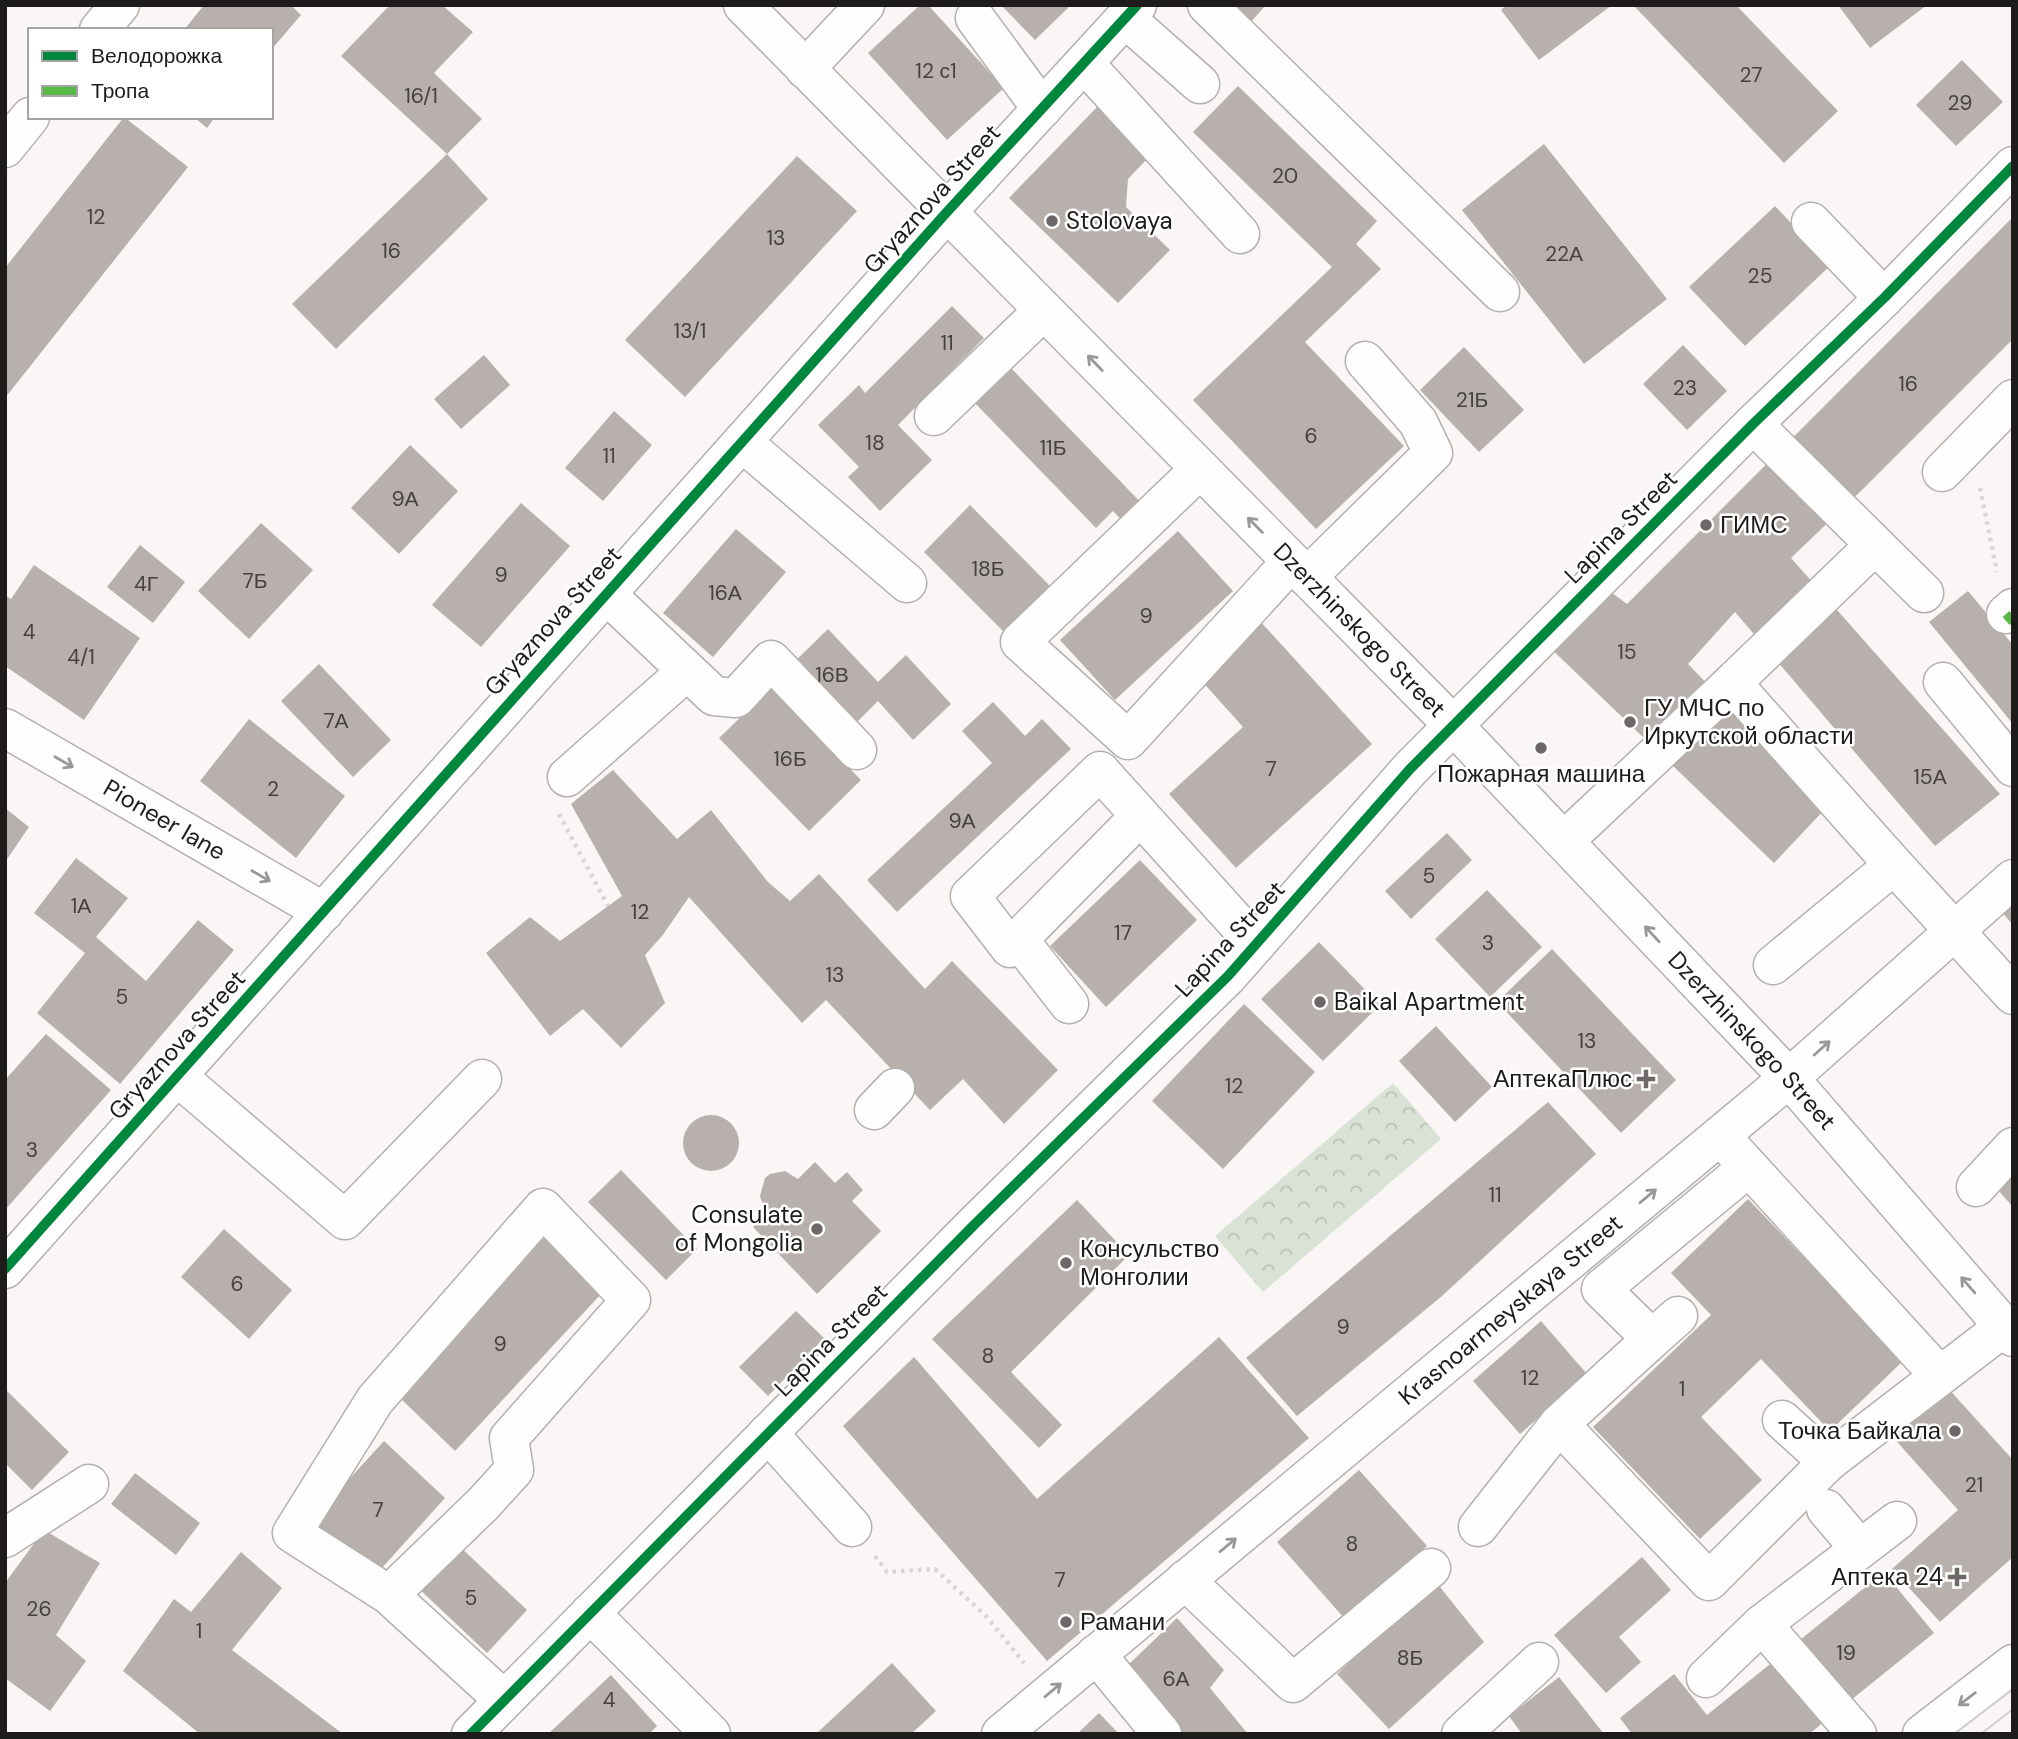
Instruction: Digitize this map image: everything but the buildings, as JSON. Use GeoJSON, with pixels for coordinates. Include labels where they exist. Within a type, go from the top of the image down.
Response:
{"type":"FeatureCollection","features":[{"type":"Feature","properties":{"kind":"street"},"geometry":{"type":"LineString","coordinates":[[101,28],[120,5]]}},
{"type":"Feature","properties":{"kind":"street","name":"Dzerzhinskogo Street"},"geometry":{"type":"LineString","coordinates":[[743,5],[1453,725],[1789,1078],[2008,1332]]}},
{"type":"Feature","properties":{"kind":"street"},"geometry":{"type":"LineString","coordinates":[[805,69],[865,5]]}},
{"type":"Feature","properties":{"kind":"street"},"geometry":{"type":"LineString","coordinates":[[1207,5],[1500,292]]}},
{"type":"Feature","properties":{"kind":"street"},"geometry":{"type":"LineString","coordinates":[[1131,12],[1200,84]]}},
{"type":"Feature","properties":{"kind":"street","name":"Gryaznova Street"},"geometry":{"type":"LineString","coordinates":[[5,1269],[946,213],[1131,12]]}},
{"type":"Feature","properties":{"kind":"street"},"geometry":{"type":"LineString","coordinates":[[975,18],[1042,109]]}},
{"type":"Feature","properties":{"kind":"street"},"geometry":{"type":"LineString","coordinates":[[1084,63],[1240,234]]}},
{"type":"Feature","properties":{"kind":"street"},"geometry":{"type":"LineString","coordinates":[[5,148],[28,119]]}},
{"type":"Feature","properties":{"kind":"street","name":"Lapina Street"},"geometry":{"type":"LineString","coordinates":[[471,1734],[975,1224],[1228,976],[1410,769],[1753,424],[1884,298],[2013,166]]}},
{"type":"Feature","properties":{"kind":"street"},"geometry":{"type":"LineString","coordinates":[[1811,222],[1884,298]]}},
{"type":"Feature","properties":{"kind":"street"},"geometry":{"type":"LineString","coordinates":[[934,416],[1043,311]]}},
{"type":"Feature","properties":{"kind":"street"},"geometry":{"type":"LineString","coordinates":[[1200,469],[1020,642],[1128,740],[1299,569],[1433,453],[1418,422],[1365,361]]}},
{"type":"Feature","properties":{"kind":"street"},"geometry":{"type":"LineString","coordinates":[[1942,472],[2013,399]]}},
{"type":"Feature","properties":{"kind":"street"},"geometry":{"type":"LineString","coordinates":[[1753,424],[1924,593]]}},
{"type":"Feature","properties":{"kind":"street"},"geometry":{"type":"LineString","coordinates":[[742,442],[907,583]]}},
{"type":"Feature","properties":{"kind":"street"},"geometry":{"type":"LineString","coordinates":[[1563,841],[1875,545]]}},
{"type":"Feature","properties":{"kind":"street"},"geometry":{"type":"LineString","coordinates":[[606,594],[714,696],[736,698],[771,660],[857,750]]}},
{"type":"Feature","properties":{"kind":"street"},"geometry":{"type":"LineString","coordinates":[[567,777],[687,671]]}},
{"type":"Feature","properties":{"kind":"street"},"geometry":{"type":"LineString","coordinates":[[1943,682],[2013,767]]}},
{"type":"Feature","properties":{"kind":"street"},"geometry":{"type":"LineString","coordinates":[[1732,683],[2013,995]]}},
{"type":"Feature","properties":{"kind":"street","name":"Pioneer lane"},"geometry":{"type":"LineString","coordinates":[[5,727],[324,912]]}},
{"type":"Feature","properties":{"kind":"street"},"geometry":{"type":"LineString","coordinates":[[1140,816],[1010,948],[970,897],[1100,771],[1256,944]]}},
{"type":"Feature","properties":{"kind":"street"},"geometry":{"type":"LineString","coordinates":[[1773,965],[1894,865]]}},
{"type":"Feature","properties":{"kind":"street","name":"Krasnoarmeyskaya Street"},"geometry":{"type":"LineString","coordinates":[[1001,1734],[1789,1078],[2013,879]]}},
{"type":"Feature","properties":{"kind":"street"},"geometry":{"type":"LineString","coordinates":[[1019,940],[1069,1004]]}},
{"type":"Feature","properties":{"kind":"street"},"geometry":{"type":"LineString","coordinates":[[177,1076],[345,1220],[482,1079]]}},
{"type":"Feature","properties":{"kind":"street"},"geometry":{"type":"LineString","coordinates":[[1720,1136],[1940,1376]]}},
{"type":"Feature","properties":{"kind":"street"},"geometry":{"type":"LineString","coordinates":[[1976,1187],[2013,1147]]}},
{"type":"Feature","properties":{"kind":"street"},"geometry":{"type":"LineString","coordinates":[[1601,1289],[1733,1180]]}},
{"type":"Feature","properties":{"kind":"street"},"geometry":{"type":"LineString","coordinates":[[389,1595],[483,1504],[514,1470],[509,1438],[631,1300],[543,1208],[375,1400],[292,1533],[389,1595],[504,1700]]}},
{"type":"Feature","properties":{"kind":"street"},"geometry":{"type":"LineString","coordinates":[[1478,1527],[1559,1424],[1665,1328],[1601,1289],[1572,1259]]}},
{"type":"Feature","properties":{"kind":"street"},"geometry":{"type":"LineString","coordinates":[[1559,1424],[1709,1581],[1828,1462],[1940,1376],[2008,1332]]}},
{"type":"Feature","properties":{"kind":"street"},"geometry":{"type":"LineString","coordinates":[[1782,1420],[1828,1462]]}},
{"type":"Feature","properties":{"kind":"street"},"geometry":{"type":"LineString","coordinates":[[768,1433],[852,1527]]}},
{"type":"Feature","properties":{"kind":"street"},"geometry":{"type":"LineString","coordinates":[[5,1538],[89,1484]]}},
{"type":"Feature","properties":{"kind":"street"},"geometry":{"type":"LineString","coordinates":[[1826,1509],[1860,1549]]}},
{"type":"Feature","properties":{"kind":"street"},"geometry":{"type":"LineString","coordinates":[[1706,1678],[1762,1624],[1897,1521]]}},
{"type":"Feature","properties":{"kind":"street"},"geometry":{"type":"LineString","coordinates":[[1185,1580],[1293,1683],[1431,1568]]}},
{"type":"Feature","properties":{"kind":"street"},"geometry":{"type":"LineString","coordinates":[[590,1613],[705,1732]]}},
{"type":"Feature","properties":{"kind":"street"},"geometry":{"type":"LineString","coordinates":[[1762,1624],[1857,1734]]}},
{"type":"Feature","properties":{"kind":"street"},"geometry":{"type":"LineString","coordinates":[[1096,1654],[1162,1734]]}},
{"type":"Feature","properties":{"kind":"street"},"geometry":{"type":"LineString","coordinates":[[1461,1734],[1539,1662]]}},
{"type":"Feature","properties":{"kind":"street"},"geometry":{"type":"LineString","coordinates":[[1922,1734],[2013,1664]]}},
{"type":"Feature","properties":{"kind":"path"},"geometry":{"type":"LineString","coordinates":[[1971,443],[2009,611]]}},
{"type":"Feature","properties":{"kind":"path"},"geometry":{"type":"LineString","coordinates":[[567,777],[555,807],[608,906]]}},
{"type":"Feature","properties":{"kind":"path"},"geometry":{"type":"LineString","coordinates":[[852,1527],[887,1572],[935,1569],[988,1618],[1048,1694]]}},
{"type":"Feature","properties":{"kind":"green space"},"geometry":{"type":"Polygon","coordinates":[[[1393,1083],[1441,1139],[1263,1292],[1215,1236],[1393,1083]]]}},
{"type":"Feature","properties":{"kind":"tram line"},"geometry":{"type":"LineString","coordinates":[[1954,1734],[2013,1689]]}},
{"type":"Feature","properties":{"kind":"tram line"},"geometry":{"type":"LineString","coordinates":[[1981,1734],[2013,1709]]}},
{"type":"Feature","properties":{"kind":"marked path"},"geometry":{"type":"LineString","coordinates":[[2006,614],[2013,622]]}},
{"type":"Feature","properties":{"kind":"cycle path"},"geometry":{"type":"LineString","coordinates":[[5,1269],[946,213],[1137,5]]}},
{"type":"Feature","properties":{"kind":"cycle path"},"geometry":{"type":"LineString","coordinates":[[471,1734],[975,1224],[1228,976],[1410,769],[1753,424],[1884,298],[2013,166]]}},
{"type":"Feature","properties":{"kind":"place","name":"Stolovaya"},"geometry":{"type":"Point","coordinates":[1052,221]}},
{"type":"Feature","properties":{"kind":"place","name":"ГИМС"},"geometry":{"type":"Point","coordinates":[1706,525]}},
{"type":"Feature","properties":{"kind":"place","name":"ГУ МЧС по Иркутской области"},"geometry":{"type":"Point","coordinates":[1630,722]}},
{"type":"Feature","properties":{"kind":"place","name":"Пожарная машина"},"geometry":{"type":"Point","coordinates":[1541,748]}},
{"type":"Feature","properties":{"kind":"place","name":"Baikal Apartment"},"geometry":{"type":"Point","coordinates":[1320,1002]}},
{"type":"Feature","properties":{"kind":"place","name":"АптекаПлюс"},"geometry":{"type":"Point","coordinates":[1646,1079]}},
{"type":"Feature","properties":{"kind":"place","name":"Consulate of Mongolia"},"geometry":{"type":"Point","coordinates":[817,1229]}},
{"type":"Feature","properties":{"kind":"place","name":"Консульство Монголии"},"geometry":{"type":"Point","coordinates":[1066,1263]}},
{"type":"Feature","properties":{"kind":"place","name":"Точка Байкала"},"geometry":{"type":"Point","coordinates":[1955,1431]}},
{"type":"Feature","properties":{"kind":"place","name":"Аптека 24"},"geometry":{"type":"Point","coordinates":[1957,1577]}},
{"type":"Feature","properties":{"kind":"place","name":"Рамани"},"geometry":{"type":"Point","coordinates":[1066,1622]}}]}
